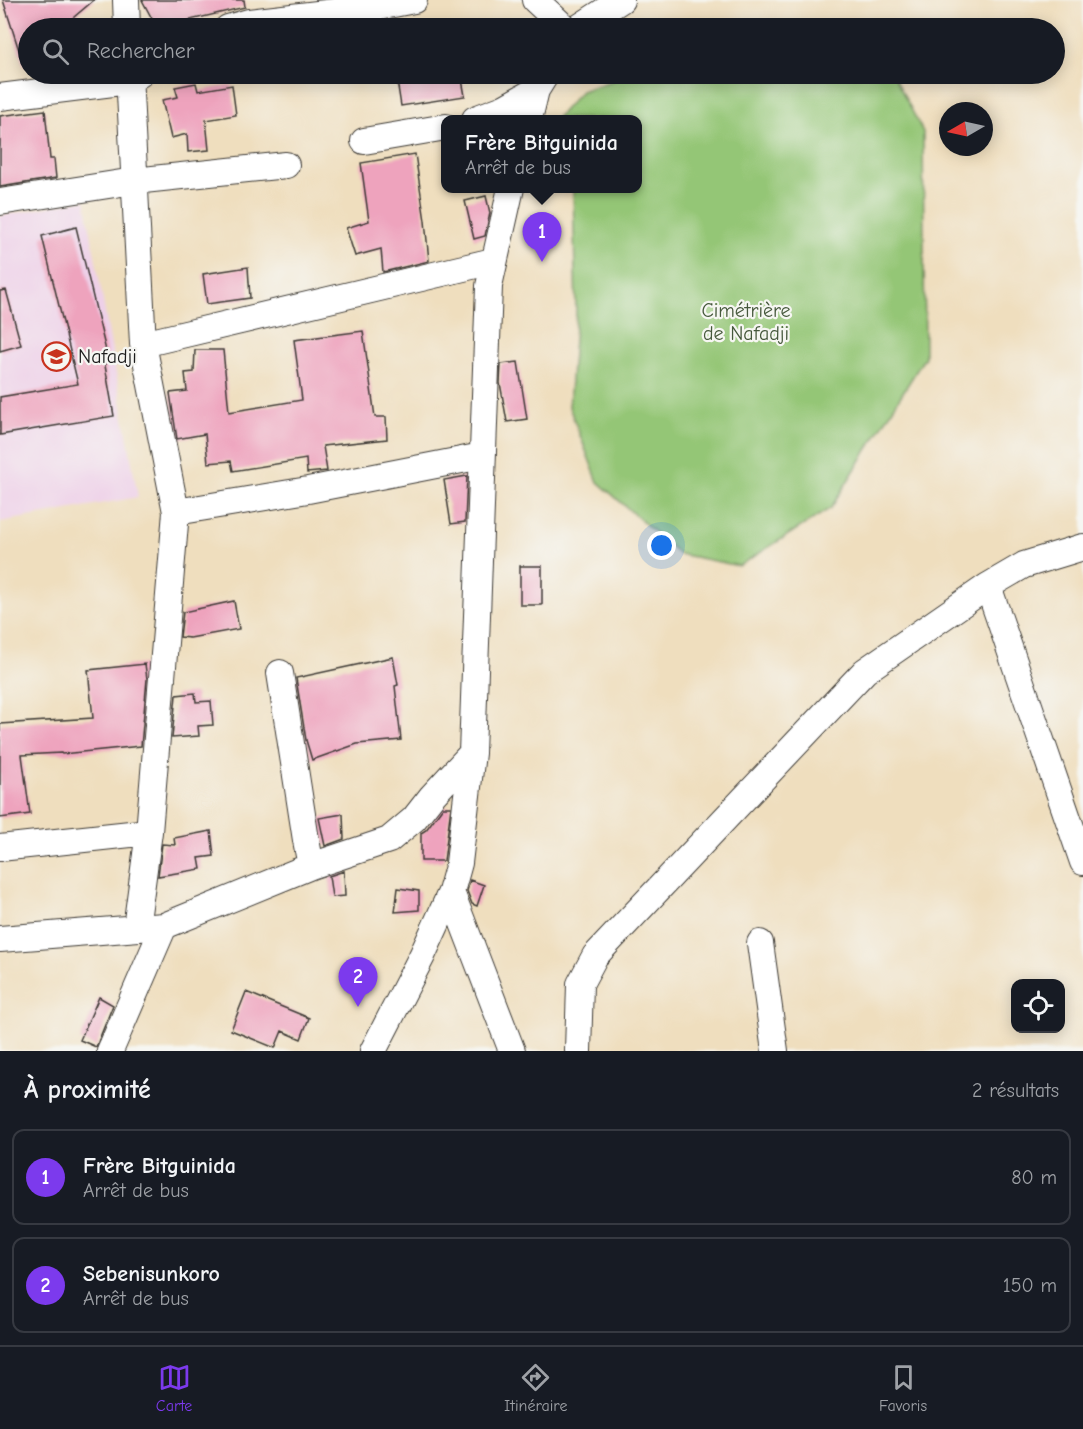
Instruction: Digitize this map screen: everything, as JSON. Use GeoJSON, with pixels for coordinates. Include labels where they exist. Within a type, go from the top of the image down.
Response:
{"type":"FeatureCollection","features":[{"type":"Feature","properties":{"kind":"street"},"geometry":{"type":"LineString","coordinates":[[126,0],[127,18]]}},
{"type":"Feature","properties":{"kind":"street"},"geometry":{"type":"LineString","coordinates":[[283,18],[378,7],[414,0]]}},
{"type":"Feature","properties":{"kind":"street"},"geometry":{"type":"LineString","coordinates":[[535,0],[554,18]]}},
{"type":"Feature","properties":{"kind":"street"},"geometry":{"type":"LineString","coordinates":[[593,18],[621,0]]}},
{"type":"Feature","properties":{"kind":"street"},"geometry":{"type":"LineString","coordinates":[[0,97],[82,84]]}},
{"type":"Feature","properties":{"kind":"street"},"geometry":{"type":"LineString","coordinates":[[132,84],[134,181],[143,344],[176,512],[149,832],[136,928]]}},
{"type":"Feature","properties":{"kind":"street"},"geometry":{"type":"LineString","coordinates":[[487,115],[504,108],[538,84]]}},
{"type":"Feature","properties":{"kind":"street"},"geometry":{"type":"LineString","coordinates":[[531,115],[540,84]]}},
{"type":"Feature","properties":{"kind":"street"},"geometry":{"type":"LineString","coordinates":[[364,141],[441,128]]}},
{"type":"Feature","properties":{"kind":"street"},"geometry":{"type":"LineString","coordinates":[[0,202],[134,181],[285,165]]}},
{"type":"Feature","properties":{"kind":"street"},"geometry":{"type":"LineString","coordinates":[[373,1051],[422,956],[451,892],[459,863],[472,753],[489,286],[510,193]]}},
{"type":"Feature","properties":{"kind":"street"},"geometry":{"type":"LineString","coordinates":[[143,344],[494,261]]}},
{"type":"Feature","properties":{"kind":"street"},"geometry":{"type":"LineString","coordinates":[[176,512],[308,490],[482,456]]}},
{"type":"Feature","properties":{"kind":"street"},"geometry":{"type":"LineString","coordinates":[[578,1051],[580,984],[595,956],[865,671],[988,586],[1024,565],[1083,547]]}},
{"type":"Feature","properties":{"kind":"street"},"geometry":{"type":"LineString","coordinates":[[988,586],[1083,862]]}},
{"type":"Feature","properties":{"kind":"street"},"geometry":{"type":"LineString","coordinates":[[280,673],[311,866]]}},
{"type":"Feature","properties":{"kind":"street"},"geometry":{"type":"LineString","coordinates":[[0,939],[164,926],[311,866],[389,840],[414,819],[432,795],[472,753]]}},
{"type":"Feature","properties":{"kind":"street"},"geometry":{"type":"LineString","coordinates":[[0,848],[149,832]]}},
{"type":"Feature","properties":{"kind":"street"},"geometry":{"type":"LineString","coordinates":[[451,892],[512,1051]]}},
{"type":"Feature","properties":{"kind":"street"},"geometry":{"type":"LineString","coordinates":[[110,1051],[164,926]]}},
{"type":"Feature","properties":{"kind":"street"},"geometry":{"type":"LineString","coordinates":[[760,943],[775,1051]]}},
{"type":"Feature","properties":{"kind":"shaded area","name":"Nafadji"},"geometry":{"type":"Polygon","coordinates":[[[85,200],[138,497],[0,522],[0,216],[85,200]]]}},
{"type":"Feature","properties":{"kind":"green space","name":"Cimétrière de Nafadji"},"geometry":{"type":"Polygon","coordinates":[[[602,84],[898,84],[923,132],[925,357],[831,508],[739,566],[679,554],[598,482],[569,407],[576,312],[573,193],[642,193],[642,115],[560,115],[581,91],[602,84]]]}},
{"type":"Feature","properties":{"kind":"building"},"geometry":{"type":"Polygon","coordinates":[[[3,0],[94,0],[73,18],[18,18],[18,47],[3,0]]]}},
{"type":"Feature","properties":{"kind":"building"},"geometry":{"type":"Polygon","coordinates":[[[142,0],[244,0],[245,7],[199,18],[152,18],[142,0]]]}},
{"type":"Feature","properties":{"kind":"building"},"geometry":{"type":"Polygon","coordinates":[[[196,84],[198,91],[232,85],[236,115],[206,120],[209,150],[188,152],[187,134],[171,138],[162,100],[178,97],[175,87],[196,84]]]}},
{"type":"Feature","properties":{"kind":"building"},"geometry":{"type":"Polygon","coordinates":[[[398,84],[463,84],[465,96],[401,106],[398,84]]]}},
{"type":"Feature","properties":{"kind":"building"},"geometry":{"type":"Polygon","coordinates":[[[45,110],[50,159],[54,159],[56,178],[0,187],[0,116],[45,110]]]}},
{"type":"Feature","properties":{"kind":"building"},"geometry":{"type":"Polygon","coordinates":[[[415,154],[429,261],[383,272],[381,249],[355,256],[346,228],[369,221],[361,163],[415,154]]]}},
{"type":"Feature","properties":{"kind":"building"},"geometry":{"type":"Polygon","coordinates":[[[486,196],[490,213],[485,236],[474,239],[465,201],[486,196]]]}},
{"type":"Feature","properties":{"kind":"building"},"geometry":{"type":"Polygon","coordinates":[[[76,227],[108,359],[104,360],[114,416],[0,435],[0,397],[78,384],[42,236],[76,227]]]}},
{"type":"Feature","properties":{"kind":"building"},"geometry":{"type":"Polygon","coordinates":[[[248,267],[250,298],[207,304],[203,274],[248,267]]]}},
{"type":"Feature","properties":{"kind":"building"},"geometry":{"type":"Polygon","coordinates":[[[6,290],[21,345],[0,351],[0,291],[6,290]]]}},
{"type":"Feature","properties":{"kind":"building"},"geometry":{"type":"Polygon","coordinates":[[[363,331],[375,417],[386,417],[387,439],[323,446],[327,471],[307,473],[306,459],[233,471],[231,461],[208,463],[205,434],[177,439],[170,393],[187,391],[185,373],[194,372],[195,350],[223,350],[229,412],[302,400],[294,340],[363,331]]]}},
{"type":"Feature","properties":{"kind":"building"},"geometry":{"type":"Polygon","coordinates":[[[518,362],[527,419],[507,422],[500,383],[501,364],[518,362]]]}},
{"type":"Feature","properties":{"kind":"building"},"geometry":{"type":"Polygon","coordinates":[[[467,476],[465,522],[451,524],[444,480],[467,476]]]}},
{"type":"Feature","properties":{"kind":"building"},"geometry":{"type":"Polygon","coordinates":[[[520,566],[542,566],[542,605],[520,605],[520,566]]]}},
{"type":"Feature","properties":{"kind":"building"},"geometry":{"type":"Polygon","coordinates":[[[234,601],[239,629],[190,638],[180,637],[183,612],[234,601]]]}},
{"type":"Feature","properties":{"kind":"building"},"geometry":{"type":"Polygon","coordinates":[[[393,657],[398,685],[395,686],[401,740],[357,744],[312,760],[306,740],[296,678],[393,657]]]}},
{"type":"Feature","properties":{"kind":"building"},"geometry":{"type":"Polygon","coordinates":[[[145,664],[147,679],[141,746],[62,754],[22,755],[30,814],[0,818],[0,724],[93,718],[88,670],[145,664]]]}},
{"type":"Feature","properties":{"kind":"building"},"geometry":{"type":"Polygon","coordinates":[[[195,693],[196,702],[211,701],[213,725],[198,726],[199,736],[172,738],[176,695],[195,693]]]}},
{"type":"Feature","properties":{"kind":"building"},"geometry":{"type":"Polygon","coordinates":[[[443,807],[451,807],[444,861],[421,861],[421,833],[426,830],[443,807]]]}},
{"type":"Feature","properties":{"kind":"building"},"geometry":{"type":"Polygon","coordinates":[[[343,814],[344,839],[325,846],[319,818],[343,814]]]}},
{"type":"Feature","properties":{"kind":"building"},"geometry":{"type":"Polygon","coordinates":[[[211,831],[214,856],[199,858],[201,869],[158,876],[162,844],[175,845],[174,838],[211,831]]]}},
{"type":"Feature","properties":{"kind":"building"},"geometry":{"type":"Polygon","coordinates":[[[344,871],[345,896],[332,897],[329,876],[344,871]]]}},
{"type":"Feature","properties":{"kind":"building"},"geometry":{"type":"Polygon","coordinates":[[[470,880],[484,885],[477,906],[472,904],[467,891],[470,880]]]}},
{"type":"Feature","properties":{"kind":"building"},"geometry":{"type":"Polygon","coordinates":[[[398,888],[419,891],[419,910],[395,912],[398,888]]]}},
{"type":"Feature","properties":{"kind":"building"},"geometry":{"type":"Polygon","coordinates":[[[246,992],[309,1018],[301,1039],[282,1031],[275,1048],[231,1030],[246,992]]]}},
{"type":"Feature","properties":{"kind":"building"},"geometry":{"type":"Polygon","coordinates":[[[99,997],[113,1005],[96,1047],[80,1040],[99,997]]]}},
{"type":"Feature","properties":{"kind":"place","name":"Frère Bitguinida"},"geometry":{"type":"Point","coordinates":[542,262]}},
{"type":"Feature","properties":{"kind":"place","name":"Nafadji"},"geometry":{"type":"Point","coordinates":[57,356]}},
{"type":"Feature","properties":{"kind":"place","name":"Sebenisunkoro"},"geometry":{"type":"Point","coordinates":[358,1007]}}]}
